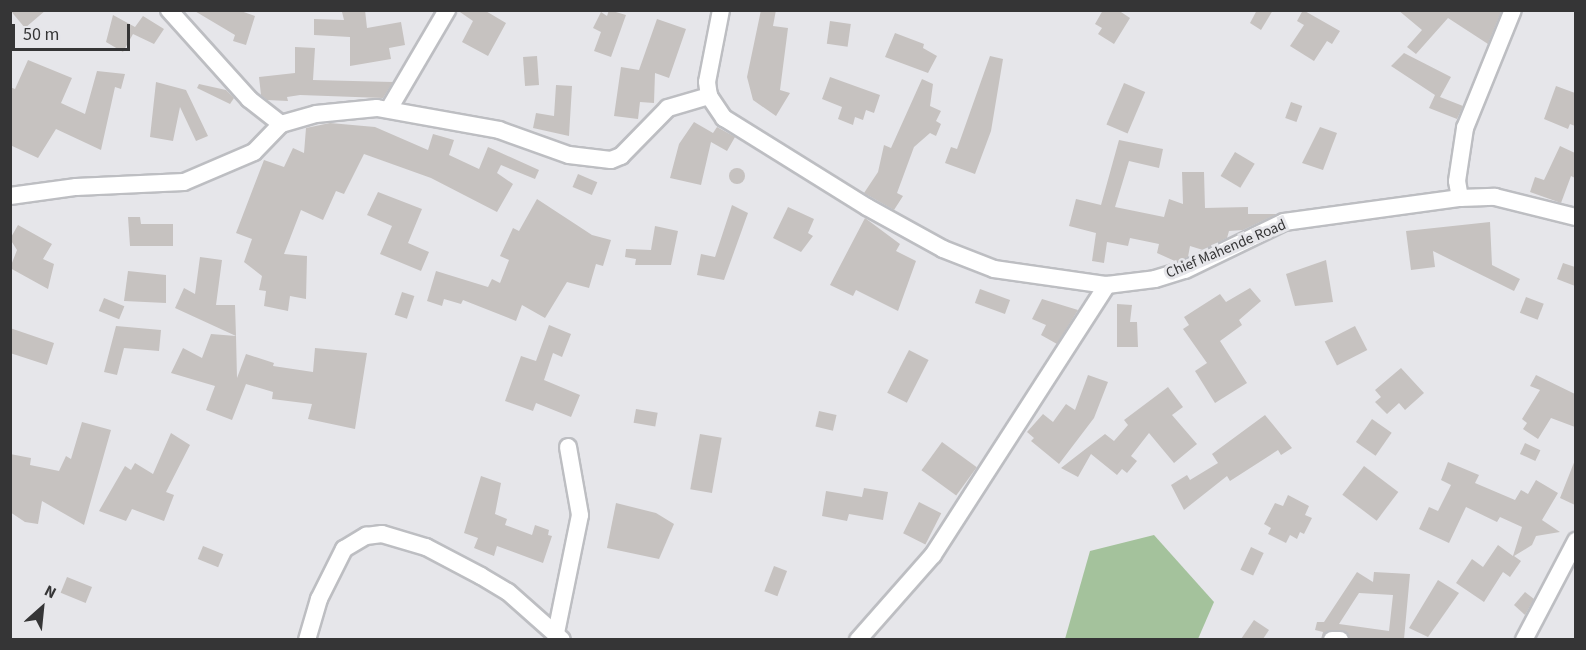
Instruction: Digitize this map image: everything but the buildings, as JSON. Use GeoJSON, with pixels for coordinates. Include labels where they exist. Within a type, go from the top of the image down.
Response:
{"type":"FeatureCollection","features":[{"type":"Feature","properties":{"kind":"street"},"geometry":{"type":"LineString","coordinates":[[169,10],[249,99],[281,124]]}},
{"type":"Feature","properties":{"kind":"street"},"geometry":{"type":"LineString","coordinates":[[389,109],[447,10]]}},
{"type":"Feature","properties":{"kind":"street"},"geometry":{"type":"LineString","coordinates":[[10,196],[76,187],[184,182],[254,152],[281,124],[316,114],[389,109],[499,130],[569,155],[611,160],[621,156],[668,108],[709,96],[711,51],[721,10]]}},
{"type":"Feature","properties":{"kind":"street"},"geometry":{"type":"LineString","coordinates":[[1460,198],[1458,163],[1465,128],[1513,10]]}},
{"type":"Feature","properties":{"kind":"street","name":"Chief Mahende Road"},"geometry":{"type":"LineString","coordinates":[[709,96],[724,118],[747,135],[943,249],[994,268],[1107,285],[1185,270],[1284,222],[1460,198],[1495,197],[1575,218]]}},
{"type":"Feature","properties":{"kind":"street"},"geometry":{"type":"LineString","coordinates":[[858,639],[933,555],[1107,285]]}},
{"type":"Feature","properties":{"kind":"street"},"geometry":{"type":"LineString","coordinates":[[559,636],[580,515],[568,447]]}},
{"type":"Feature","properties":{"kind":"street"},"geometry":{"type":"LineString","coordinates":[[307,639],[319,599],[345,549],[366,536],[382,534],[426,547],[508,592],[559,636]]}},
{"type":"Feature","properties":{"kind":"street"},"geometry":{"type":"LineString","coordinates":[[1524,639],[1575,541]]}},
{"type":"Feature","properties":{"kind":"street"},"geometry":{"type":"LineString","coordinates":[[1332,639],[1340,639]]}},
{"type":"Feature","properties":{"kind":"green space"},"geometry":{"type":"Polygon","coordinates":[[[1154,535],[1214,602],[1198,639],[1065,639],[1090,551],[1154,535]]]}}]}
